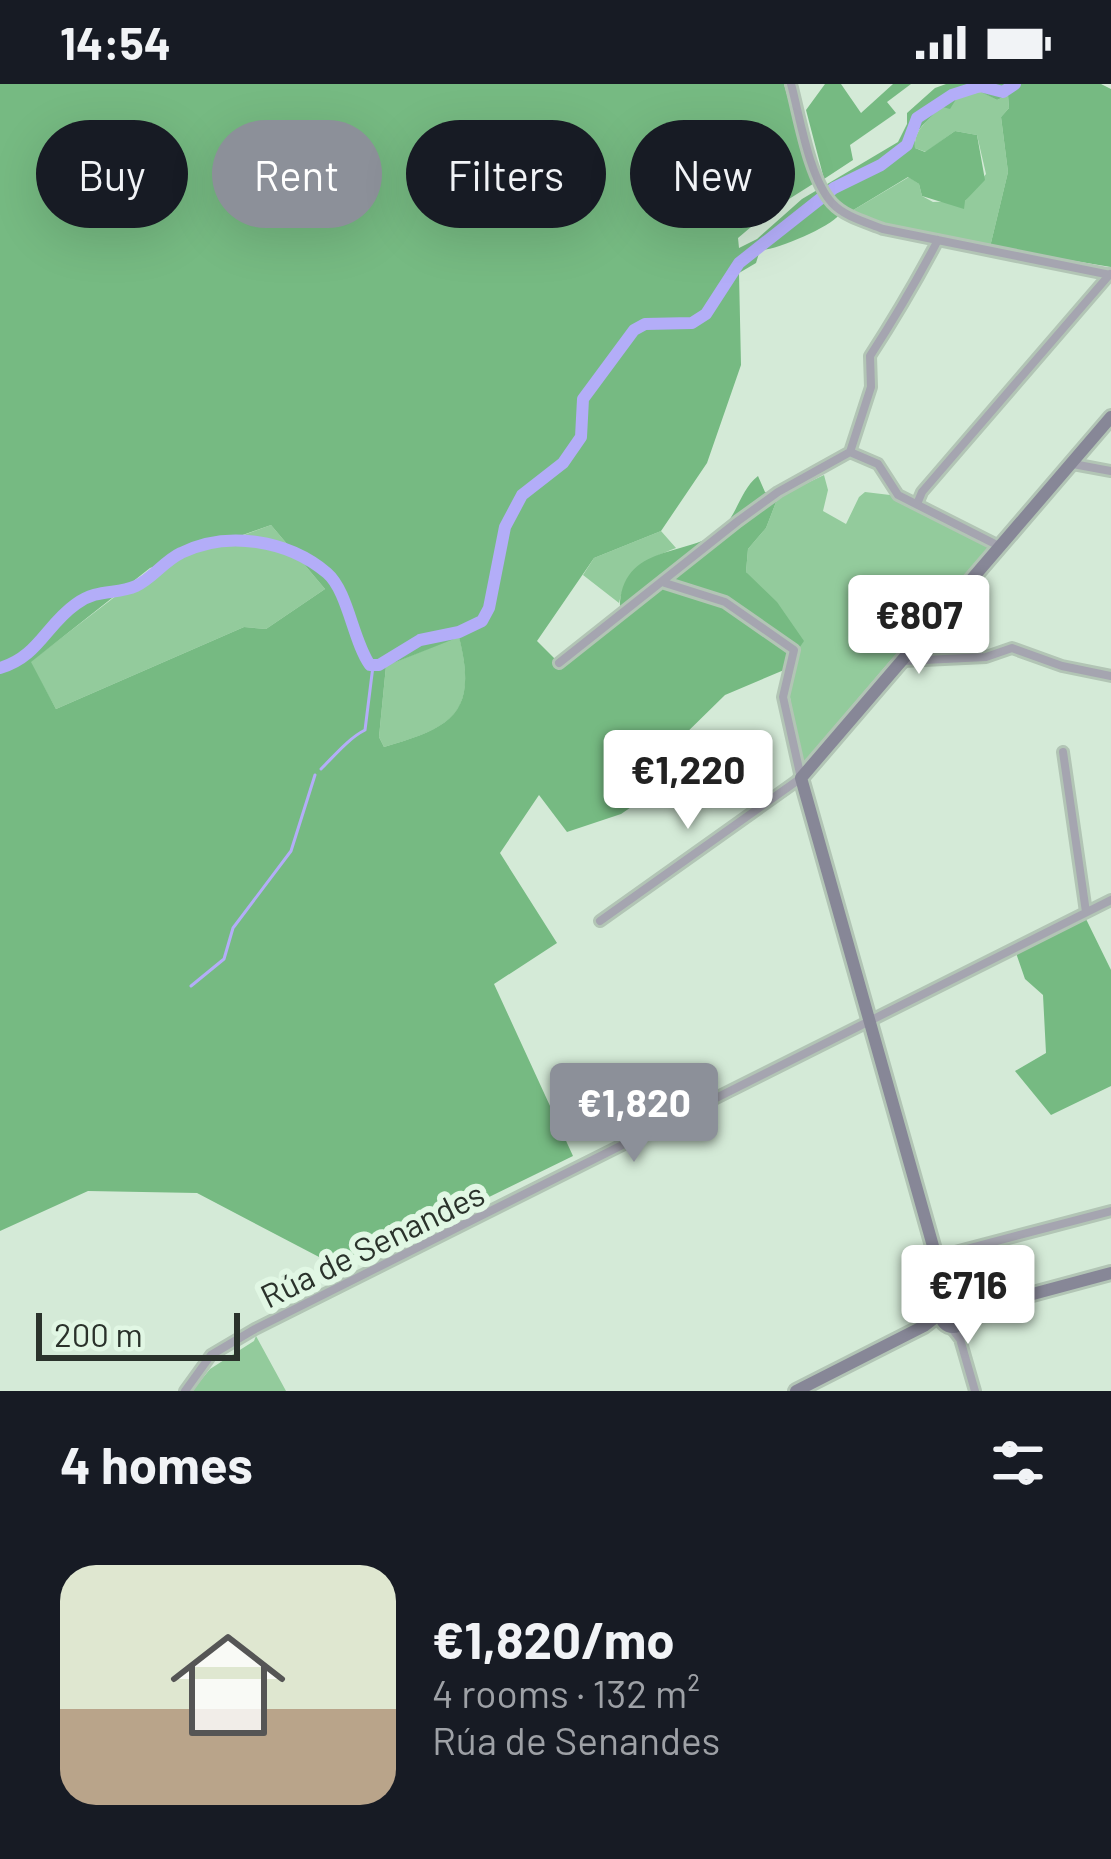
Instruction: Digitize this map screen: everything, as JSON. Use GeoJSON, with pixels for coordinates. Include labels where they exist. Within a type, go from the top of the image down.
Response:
{"type":"FeatureCollection","features":[{"type":"Feature","properties":{"kind":"street"},"geometry":{"type":"LineString","coordinates":[[791,84],[823,189],[833,205],[852,218],[884,229],[1110,275],[922,492],[917,504]]}},
{"type":"Feature","properties":{"kind":"street"},"geometry":{"type":"LineString","coordinates":[[559,663],[778,492],[850,452],[871,387],[870,356],[938,240]]}},
{"type":"Feature","properties":{"kind":"street"},"geometry":{"type":"LineString","coordinates":[[601,921],[801,778],[1111,417]]}},
{"type":"Feature","properties":{"kind":"street"},"geometry":{"type":"LineString","coordinates":[[850,452],[878,464],[893,492],[1000,547]]}},
{"type":"Feature","properties":{"kind":"street"},"geometry":{"type":"LineString","coordinates":[[1072,464],[1111,471]]}},
{"type":"Feature","properties":{"kind":"street"},"geometry":{"type":"LineString","coordinates":[[664,583],[725,602],[794,650],[783,698],[801,778],[975,1391]]}},
{"type":"Feature","properties":{"kind":"street"},"geometry":{"type":"LineString","coordinates":[[902,660],[986,657],[1012,648],[1062,666],[1111,676]]}},
{"type":"Feature","properties":{"kind":"street"},"geometry":{"type":"LineString","coordinates":[[1063,752],[1086,912]]}},
{"type":"Feature","properties":{"kind":"street","name":"Rúa de Senandes"},"geometry":{"type":"LineString","coordinates":[[185,1391],[211,1355],[255,1329],[1111,900]]}},
{"type":"Feature","properties":{"kind":"street"},"geometry":{"type":"LineString","coordinates":[[936,1257],[1111,1211]]}},
{"type":"Feature","properties":{"kind":"street"},"geometry":{"type":"LineString","coordinates":[[796,1391],[952,1312],[1111,1274]]}},
{"type":"Feature","properties":{"kind":"green space"},"geometry":{"type":"Polygon","coordinates":[[[0,84],[784,84],[794,120],[630,120],[630,228],[750,228],[738,238],[739,248],[769,228],[795,228],[795,205],[898,142],[907,113],[935,88],[946,84],[1101,84],[1111,89],[1111,267],[990,247],[1008,172],[1001,117],[1009,108],[1008,95],[997,100],[981,92],[958,96],[950,109],[939,106],[920,129],[915,148],[925,152],[955,131],[977,135],[985,180],[965,201],[964,209],[922,196],[919,184],[908,177],[850,212],[836,211],[839,215],[834,220],[814,232],[760,250],[756,263],[739,273],[741,365],[707,463],[661,531],[594,558],[537,641],[555,659],[620,610],[623,588],[644,562],[721,530],[758,476],[765,492],[778,497],[766,528],[748,549],[746,572],[777,602],[804,641],[784,670],[725,695],[674,745],[649,795],[621,814],[567,832],[539,795],[500,853],[557,943],[494,984],[573,1156],[342,1269],[197,1193],[88,1191],[0,1231],[0,84]],[[271,525],[150,568],[31,662],[56,709],[244,627],[266,629],[325,589],[271,525]],[[459,637],[386,666],[379,737],[384,747],[428,732],[454,713],[462,700],[464,663],[459,637]]]}},
{"type":"Feature","properties":{"kind":"green space"},"geometry":{"type":"Polygon","coordinates":[[[825,84],[841,84],[861,113],[893,84],[911,84],[887,102],[896,113],[850,145],[853,160],[824,179],[806,110],[825,84]]]}},
{"type":"Feature","properties":{"kind":"green space"},"geometry":{"type":"Polygon","coordinates":[[[982,92],[997,100],[1008,95],[1009,108],[1001,117],[1008,172],[990,247],[886,225],[850,212],[909,177],[919,184],[922,196],[933,202],[965,201],[986,174],[977,135],[955,131],[926,152],[915,148],[915,140],[939,105],[982,92]]]}},
{"type":"Feature","properties":{"kind":"green space"},"geometry":{"type":"Polygon","coordinates":[[[795,122],[806,161],[816,182],[795,195],[795,122]]]}},
{"type":"Feature","properties":{"kind":"green space"},"geometry":{"type":"Polygon","coordinates":[[[824,475],[828,490],[823,511],[846,524],[865,492],[890,495],[990,546],[991,552],[805,761],[800,759],[788,685],[796,650],[746,572],[748,549],[766,528],[778,497],[824,475]]]}},
{"type":"Feature","properties":{"kind":"green space"},"geometry":{"type":"Polygon","coordinates":[[[271,525],[325,589],[266,629],[244,627],[56,709],[30,662],[151,569],[271,525]]]}},
{"type":"Feature","properties":{"kind":"green space"},"geometry":{"type":"Polygon","coordinates":[[[661,531],[676,548],[640,567],[627,582],[619,603],[583,575],[594,558],[661,531]]]}},
{"type":"Feature","properties":{"kind":"green space"},"geometry":{"type":"Polygon","coordinates":[[[459,636],[465,683],[455,713],[428,732],[384,747],[379,737],[386,666],[459,636]]]}},
{"type":"Feature","properties":{"kind":"green space"},"geometry":{"type":"Polygon","coordinates":[[[1086,919],[1111,970],[1111,1086],[1051,1115],[1015,1071],[1046,1053],[1043,995],[1025,979],[1016,953],[1086,919]]]}},
{"type":"Feature","properties":{"kind":"green space"},"geometry":{"type":"Polygon","coordinates":[[[256,1336],[286,1391],[192,1391],[210,1369],[256,1336]]]}},
{"type":"Feature","properties":{"kind":"waterway"},"geometry":{"type":"LineString","coordinates":[[0,668],[24,656],[84,599],[136,586],[181,553],[218,542],[276,546],[327,573],[340,592],[370,665],[379,665],[420,640],[459,632],[482,621],[489,608],[505,527],[522,495],[563,463],[581,437],[583,399],[634,330],[645,324],[692,323],[706,314],[739,263],[834,188],[881,165],[907,145],[917,118],[952,95],[980,86],[1003,92],[1015,84]]}},
{"type":"Feature","properties":{"kind":"waterway"},"geometry":{"type":"LineString","coordinates":[[321,769],[365,730],[373,666]]}},
{"type":"Feature","properties":{"kind":"waterway"},"geometry":{"type":"LineString","coordinates":[[191,986],[224,959],[233,928],[291,851],[315,775]]}}]}
